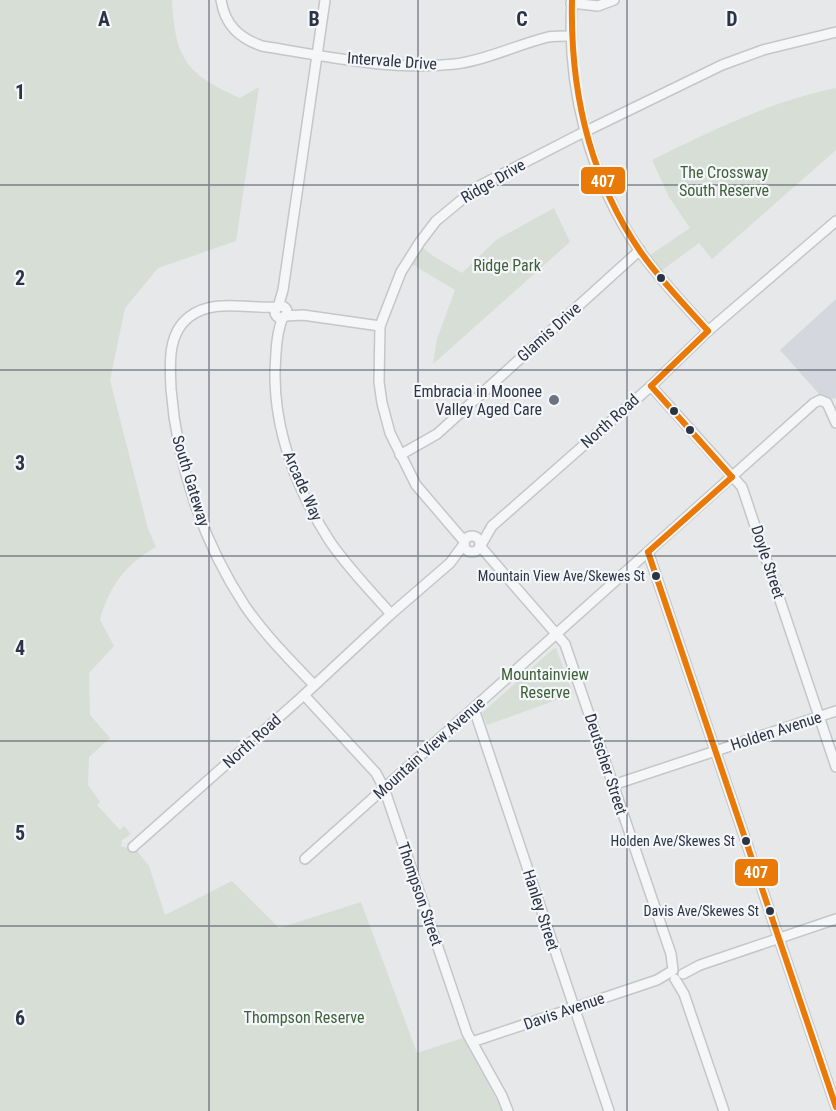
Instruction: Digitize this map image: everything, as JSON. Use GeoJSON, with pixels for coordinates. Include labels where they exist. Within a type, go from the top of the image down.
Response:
{"type":"FeatureCollection","features":[{"type":"Feature","properties":{"kind":"street","name":"Intervale Drive"},"geometry":{"type":"LineString","coordinates":[[221,0],[224,13],[236,34],[262,46],[400,65],[456,64],[549,37],[571,36]]}},
{"type":"Feature","properties":{"kind":"street","name":"Arcade Way"},"geometry":{"type":"LineString","coordinates":[[324,0],[278,335],[276,404],[289,457],[305,497],[330,541],[391,614]]}},
{"type":"Feature","properties":{"kind":"street"},"geometry":{"type":"LineString","coordinates":[[614,0],[598,6],[571,2],[571,36],[585,132],[606,188],[640,250],[676,296],[708,331]]}},
{"type":"Feature","properties":{"kind":"street","name":"Ridge Drive"},"geometry":{"type":"LineString","coordinates":[[472,544],[452,526],[416,485],[390,433],[382,403],[379,382],[380,326],[401,272],[420,242],[436,221],[477,187],[585,132],[722,65],[762,50],[836,32]]}},
{"type":"Feature","properties":{"kind":"street","name":"North Road"},"geometry":{"type":"LineString","coordinates":[[133,847],[304,695],[391,614],[651,386],[708,331],[836,220]]}},
{"type":"Feature","properties":{"kind":"street","name":"Glamis Drive"},"geometry":{"type":"LineString","coordinates":[[400,455],[437,434],[640,250]]}},
{"type":"Feature","properties":{"kind":"street","name":"South Gateway"},"geometry":{"type":"LineString","coordinates":[[314,685],[269,637],[246,607],[224,572],[200,516],[180,457],[175,430],[171,348],[174,337],[187,318],[206,308],[224,305],[380,326]]}},
{"type":"Feature","properties":{"kind":"street","name":"Doyle Street"},"geometry":{"type":"LineString","coordinates":[[651,386],[742,487],[836,766]]}},
{"type":"Feature","properties":{"kind":"street","name":"Mountain View Avenue"},"geometry":{"type":"LineString","coordinates":[[305,859],[814,403],[823,401],[830,406],[836,423]]}},
{"type":"Feature","properties":{"kind":"street","name":"Deutscher Street"},"geometry":{"type":"LineString","coordinates":[[472,544],[493,562],[566,644],[724,1111]]}},
{"type":"Feature","properties":{"kind":"street"},"geometry":{"type":"LineString","coordinates":[[648,552],[717,750],[836,1107]]}},
{"type":"Feature","properties":{"kind":"street","name":"Thompson Street"},"geometry":{"type":"LineString","coordinates":[[304,695],[376,773],[384,788],[472,1042],[508,1111]]}},
{"type":"Feature","properties":{"kind":"street","name":"Hanley Street"},"geometry":{"type":"LineString","coordinates":[[474,709],[609,1111]]}},
{"type":"Feature","properties":{"kind":"street","name":"Holden Avenue"},"geometry":{"type":"LineString","coordinates":[[613,785],[836,711]]}},
{"type":"Feature","properties":{"kind":"street","name":"Davis Avenue"},"geometry":{"type":"LineString","coordinates":[[472,1042],[836,920]]}},
{"type":"Feature","properties":{"kind":"shaded area"},"geometry":{"type":"Polygon","coordinates":[[[836,299],[836,398],[833,399],[820,395],[780,350],[836,299]]]}},
{"type":"Feature","properties":{"kind":"green space","name":"Thompson Reserve"},"geometry":{"type":"Polygon","coordinates":[[[0,0],[172,0],[176,37],[187,62],[196,72],[207,81],[240,98],[259,87],[236,241],[158,268],[125,308],[110,380],[148,529],[156,547],[136,561],[120,577],[108,597],[100,620],[114,646],[89,673],[90,715],[110,738],[89,757],[88,785],[100,802],[97,805],[120,830],[124,826],[131,834],[121,841],[120,846],[132,852],[137,851],[149,866],[165,915],[232,881],[279,928],[361,902],[417,1053],[463,1038],[503,1111],[0,1111],[0,0]]]}},
{"type":"Feature","properties":{"kind":"green space","name":"The Crossway South Reserve"},"geometry":{"type":"Polygon","coordinates":[[[836,88],[836,150],[712,259],[699,243],[661,271],[650,255],[690,228],[669,197],[652,160],[765,109],[836,88]]]}},
{"type":"Feature","properties":{"kind":"green space","name":"Ridge Park"},"geometry":{"type":"Polygon","coordinates":[[[554,208],[570,242],[433,364],[437,339],[455,290],[410,263],[421,246],[462,273],[496,240],[554,208]]]}},
{"type":"Feature","properties":{"kind":"green space","name":"Mountainview Reserve"},"geometry":{"type":"Polygon","coordinates":[[[556,648],[573,694],[487,725],[482,713],[556,648]]]}},
{"type":"Feature","properties":{"kind":"transit line","name":"407"},"geometry":{"type":"LineString","coordinates":[[572,0],[572,34],[579,99],[586,131],[608,193],[640,251],[708,331]]}},
{"type":"Feature","properties":{"kind":"transit line","name":"407"},"geometry":{"type":"LineString","coordinates":[[651,386],[708,331]]}},
{"type":"Feature","properties":{"kind":"transit line","name":"407"},"geometry":{"type":"LineString","coordinates":[[651,386],[732,477]]}},
{"type":"Feature","properties":{"kind":"transit line","name":"407"},"geometry":{"type":"LineString","coordinates":[[648,552],[732,477]]}},
{"type":"Feature","properties":{"kind":"transit line","name":"407"},"geometry":{"type":"LineString","coordinates":[[648,552],[836,1107]]}},
{"type":"Feature","properties":{"kind":"place","name":"Embracia in Moonee Valley Aged Care"},"geometry":{"type":"Point","coordinates":[554,400]}},
{"type":"Feature","properties":{"kind":"place","name":"Mountain View Ave/Skewes St"},"geometry":{"type":"Point","coordinates":[656,576]}},
{"type":"Feature","properties":{"kind":"place","name":"Holden Ave/Skewes St"},"geometry":{"type":"Point","coordinates":[746,841]}},
{"type":"Feature","properties":{"kind":"place","name":"Davis Ave/Skewes St"},"geometry":{"type":"Point","coordinates":[770,911]}}]}
